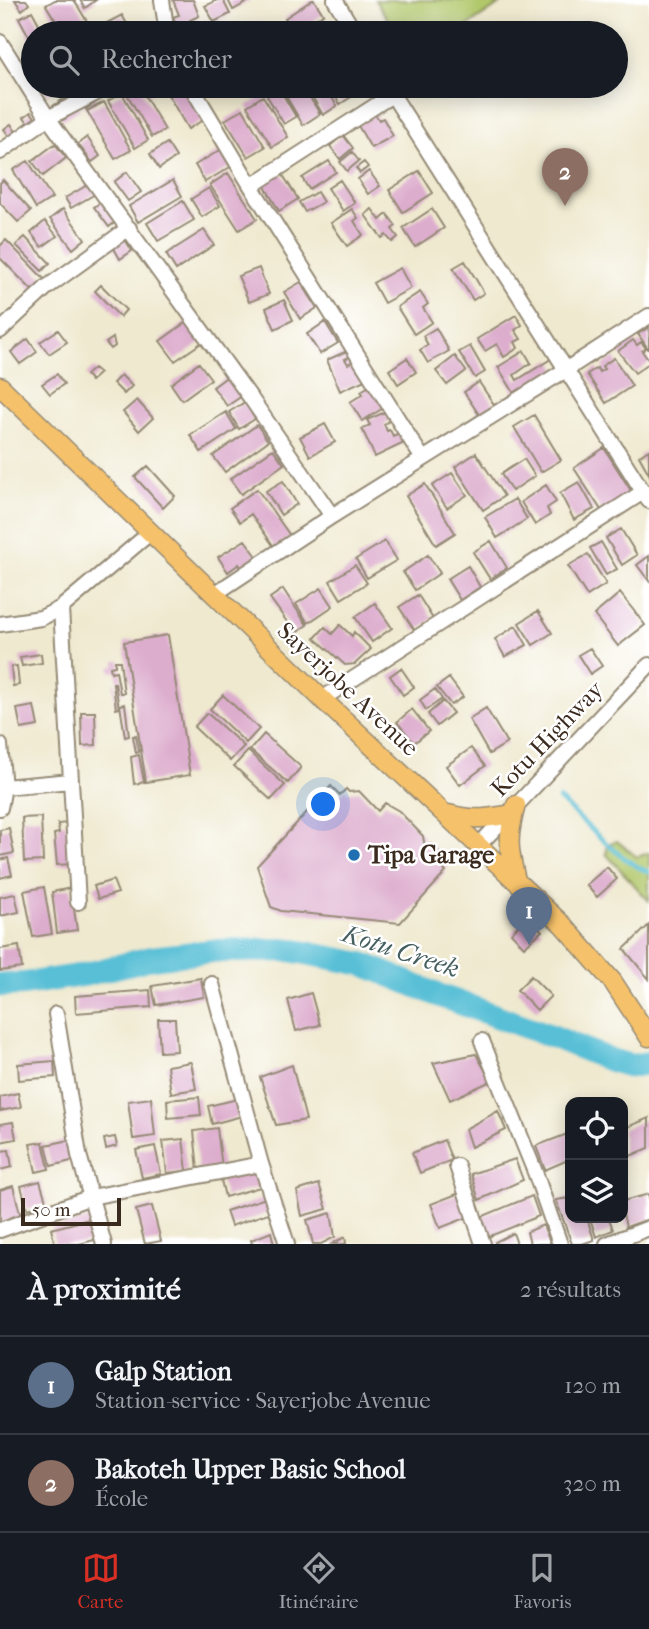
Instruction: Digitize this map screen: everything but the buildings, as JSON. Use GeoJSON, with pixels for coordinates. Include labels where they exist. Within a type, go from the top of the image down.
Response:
{"type":"FeatureCollection","features":[{"type":"Feature","properties":{"kind":"main road","name":"Sayerjobe Avenue"},"geometry":{"type":"LineString","coordinates":[[0,386],[213,595],[583,946],[613,982],[649,1037]]}},
{"type":"Feature","properties":{"kind":"main road"},"geometry":{"type":"LineString","coordinates":[[445,813],[478,819],[511,810],[509,846],[516,880]]}},
{"type":"Feature","properties":{"kind":"street"},"geometry":{"type":"LineString","coordinates":[[162,0],[165,21]]}},
{"type":"Feature","properties":{"kind":"street"},"geometry":{"type":"LineString","coordinates":[[335,0],[348,21]]}},
{"type":"Feature","properties":{"kind":"street"},"geometry":{"type":"LineString","coordinates":[[0,42],[21,75]]}},
{"type":"Feature","properties":{"kind":"street"},"geometry":{"type":"LineString","coordinates":[[35,98],[332,516]]}},
{"type":"Feature","properties":{"kind":"street"},"geometry":{"type":"LineString","coordinates":[[0,152],[48,118],[87,98]]}},
{"type":"Feature","properties":{"kind":"street"},"geometry":{"type":"LineString","coordinates":[[198,98],[423,459]]}},
{"type":"Feature","properties":{"kind":"street"},"geometry":{"type":"LineString","coordinates":[[251,186],[378,98]]}},
{"type":"Feature","properties":{"kind":"street"},"geometry":{"type":"LineString","coordinates":[[322,699],[646,496],[394,98]]}},
{"type":"Feature","properties":{"kind":"street"},"geometry":{"type":"LineString","coordinates":[[0,331],[46,288],[129,229]]}},
{"type":"Feature","properties":{"kind":"street"},"geometry":{"type":"LineString","coordinates":[[213,595],[332,516],[649,316]]}},
{"type":"Feature","properties":{"kind":"street"},"geometry":{"type":"LineString","coordinates":[[0,624],[41,618],[61,608],[151,532]]}},
{"type":"Feature","properties":{"kind":"street"},"geometry":{"type":"LineString","coordinates":[[61,608],[78,902]]}},
{"type":"Feature","properties":{"kind":"street","name":"Kotu Highway"},"geometry":{"type":"LineString","coordinates":[[479,845],[649,665]]}},
{"type":"Feature","properties":{"kind":"street"},"geometry":{"type":"LineString","coordinates":[[0,745],[4,787],[0,808]]}},
{"type":"Feature","properties":{"kind":"street"},"geometry":{"type":"LineString","coordinates":[[4,787],[71,781]]}},
{"type":"Feature","properties":{"kind":"street"},"geometry":{"type":"LineString","coordinates":[[212,984],[261,1164],[287,1244]]}},
{"type":"Feature","properties":{"kind":"street"},"geometry":{"type":"LineString","coordinates":[[56,1014],[79,1155],[104,1244]]}},
{"type":"Feature","properties":{"kind":"street"},"geometry":{"type":"LineString","coordinates":[[482,1041],[535,1172],[560,1244]]}},
{"type":"Feature","properties":{"kind":"street"},"geometry":{"type":"LineString","coordinates":[[0,1230],[91,1197],[261,1164]]}},
{"type":"Feature","properties":{"kind":"street"},"geometry":{"type":"LineString","coordinates":[[457,1166],[483,1244]]}},
{"type":"Feature","properties":{"kind":"street"},"geometry":{"type":"LineString","coordinates":[[607,1244],[625,1241],[649,1228]]}},
{"type":"Feature","properties":{"kind":"green space"},"geometry":{"type":"Polygon","coordinates":[[[375,0],[506,0],[475,21],[389,21],[375,0]]]}},
{"type":"Feature","properties":{"kind":"green space"},"geometry":{"type":"Polygon","coordinates":[[[617,841],[637,857],[649,853],[649,901],[606,854],[608,844],[617,841]]]}},
{"type":"Feature","properties":{"kind":"waterway"},"geometry":{"type":"LineString","coordinates":[[559,799],[614,850],[649,872]]}},
{"type":"Feature","properties":{"kind":"waterway","name":"Kotu Creek"},"geometry":{"type":"LineString","coordinates":[[0,985],[83,975],[151,958],[212,951],[290,950],[363,964],[607,1059],[631,1066],[648,1063]]}},
{"type":"Feature","properties":{"kind":"place","name":"Bakoteh Upper Basic School"},"geometry":{"type":"Point","coordinates":[565,206]}},
{"type":"Feature","properties":{"kind":"place","name":"Tipa Garage"},"geometry":{"type":"Point","coordinates":[354,855]}},
{"type":"Feature","properties":{"kind":"place","name":"Galp Station"},"geometry":{"type":"Point","coordinates":[529,945]}}]}
